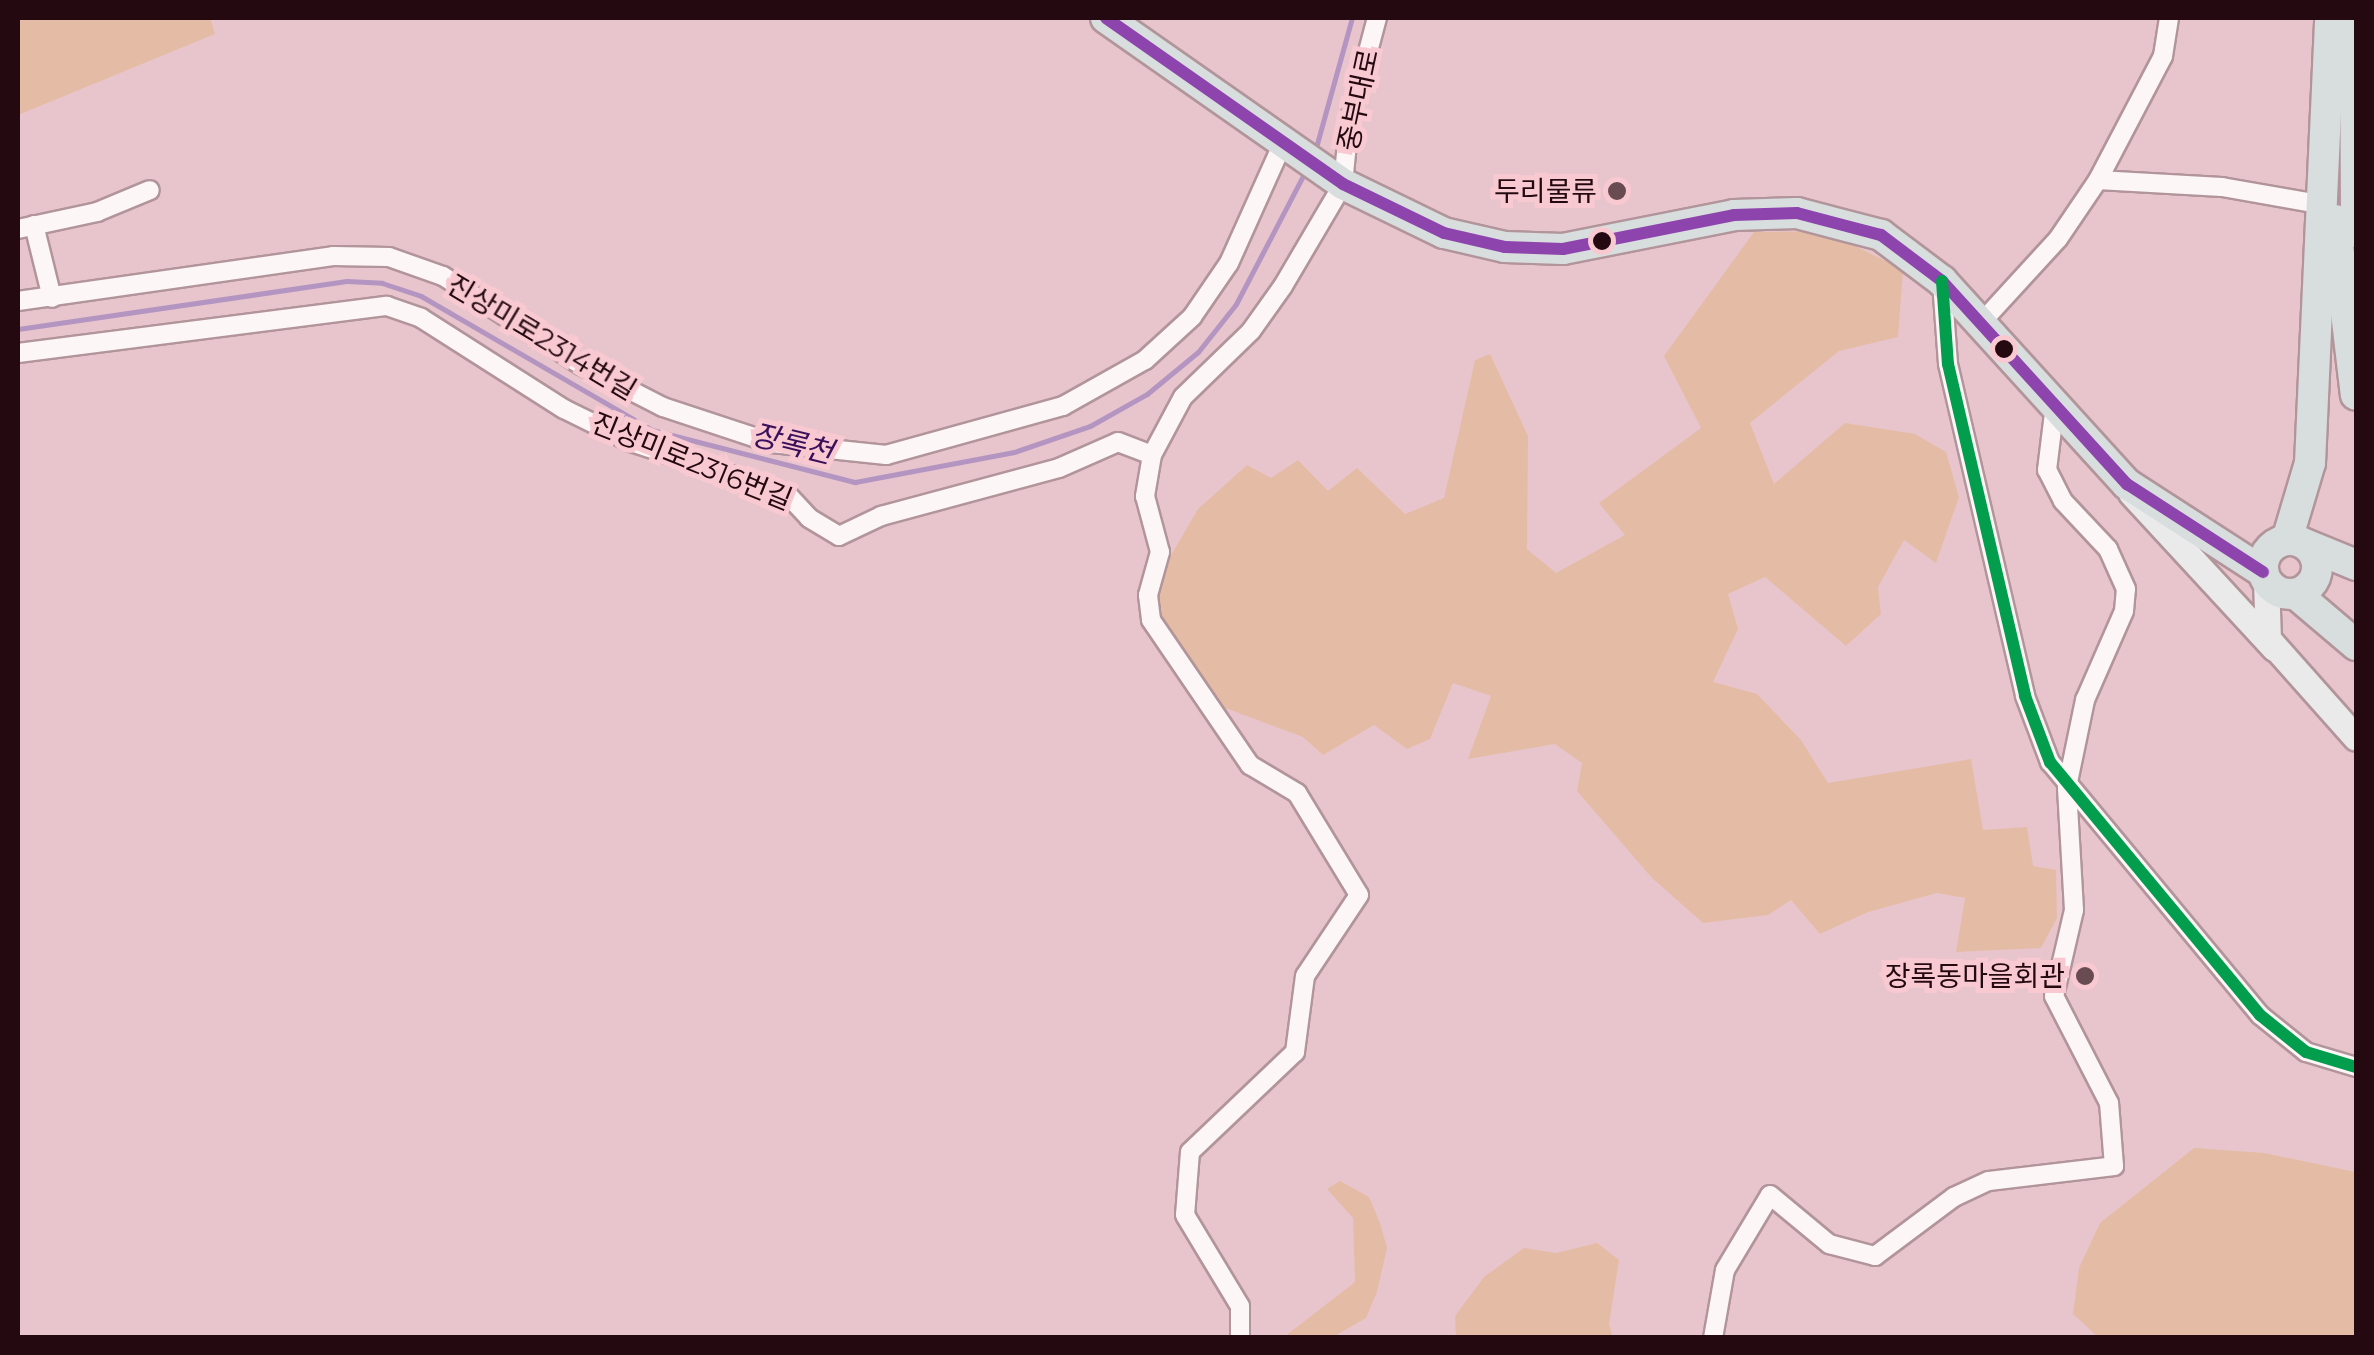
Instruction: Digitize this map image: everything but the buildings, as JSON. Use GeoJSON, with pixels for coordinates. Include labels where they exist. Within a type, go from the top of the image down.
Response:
{"type":"FeatureCollection","features":[{"type":"Feature","properties":{"kind":"main road"},"geometry":{"type":"LineString","coordinates":[[1106,18],[1338,180],[1444,233],[1531,250],[1599,245],[1734,215],[1825,216],[1880,235],[1942,282],[2112,470],[2163,511],[2283,586],[2356,644]]}},
{"type":"Feature","properties":{"kind":"main road"},"geometry":{"type":"LineString","coordinates":[[2330,18],[2336,228],[2356,395]]}},
{"type":"Feature","properties":{"kind":"main road"},"geometry":{"type":"LineString","coordinates":[[2283,586],[2266,554],[2290,542],[2305,493],[2315,399],[2330,18]]}},
{"type":"Feature","properties":{"kind":"main road"},"geometry":{"type":"LineString","coordinates":[[2355,44],[2356,232]]}},
{"type":"Feature","properties":{"kind":"main road"},"geometry":{"type":"LineString","coordinates":[[2163,511],[2230,535],[2290,542],[2356,564]]}},
{"type":"Feature","properties":{"kind":"main road"},"geometry":{"type":"LineString","coordinates":[[2283,586],[2318,568],[2290,542]]}},
{"type":"Feature","properties":{"kind":"main road"},"geometry":{"type":"LineString","coordinates":[[2283,586],[2356,584]]}},
{"type":"Feature","properties":{"kind":"street","name":"중부대로"},"geometry":{"type":"LineString","coordinates":[[1338,180],[1376,18]]}},
{"type":"Feature","properties":{"kind":"street"},"geometry":{"type":"LineString","coordinates":[[1980,324],[2058,239],[2098,180],[2162,56],[2169,18]]}},
{"type":"Feature","properties":{"kind":"street","name":"진상미로2314번길"},"geometry":{"type":"LineString","coordinates":[[18,302],[333,256],[389,257],[443,276],[595,373],[664,407],[772,443],[886,454],[1063,406],[1145,360],[1192,316],[1229,263],[1286,145]]}},
{"type":"Feature","properties":{"kind":"street"},"geometry":{"type":"LineString","coordinates":[[1240,1338],[1240,1306],[1185,1215],[1190,1152],[1295,1052],[1305,976],[1359,895],[1297,793],[1250,765],[1151,620],[1148,596],[1160,552],[1145,496],[1152,455],[1183,397],[1218,368],[1272,301],[1338,180]]}},
{"type":"Feature","properties":{"kind":"street"},"geometry":{"type":"LineString","coordinates":[[2098,180],[2222,188],[2306,202]]}},
{"type":"Feature","properties":{"kind":"street"},"geometry":{"type":"LineString","coordinates":[[52,298],[26,227],[97,212],[150,190]]}},
{"type":"Feature","properties":{"kind":"street"},"geometry":{"type":"LineString","coordinates":[[1942,282],[1948,364],[2025,696],[2039,741],[2067,787],[2260,1015],[2306,1052],[2356,1066]]}},
{"type":"Feature","properties":{"kind":"street","name":"진상미로2316번길"},"geometry":{"type":"LineString","coordinates":[[18,353],[387,306],[421,318],[564,409],[631,442],[786,493],[806,508],[808,518],[840,536],[880,516],[1059,468],[1118,442],[1152,455]]}},
{"type":"Feature","properties":{"kind":"street"},"geometry":{"type":"LineString","coordinates":[[1713,1338],[1725,1270],[1770,1196],[1829,1244],[1876,1256],[1954,1197],[1989,1181],[2114,1166],[2109,1103],[2054,996],[2074,910],[2067,787],[2085,700],[2120,622],[2126,589],[2108,549],[2064,501],[2047,470],[2055,405]]}},
{"type":"Feature","properties":{"kind":"street"},"geometry":{"type":"LineString","coordinates":[[2112,470],[2356,738]]}},
{"type":"Feature","properties":{"kind":"street"},"geometry":{"type":"LineString","coordinates":[[2269,639],[2283,586]]}},
{"type":"Feature","properties":{"kind":"shaded area"},"geometry":{"type":"Polygon","coordinates":[[[18,18],[210,18],[215,34],[18,115],[18,18]]]}},
{"type":"Feature","properties":{"kind":"shaded area"},"geometry":{"type":"Polygon","coordinates":[[[1826,231],[1903,270],[1898,337],[1839,351],[1750,423],[1774,484],[1845,423],[1915,434],[1946,452],[1959,497],[1936,563],[1904,540],[1878,587],[1881,614],[1846,646],[1765,577],[1728,594],[1738,629],[1713,682],[1757,694],[1801,740],[1828,783],[1971,759],[1983,830],[2027,827],[2033,866],[2056,870],[2057,918],[2041,948],[1956,952],[1965,898],[1937,893],[1868,912],[1820,934],[1791,900],[1768,915],[1703,923],[1652,878],[1577,791],[1582,763],[1555,744],[1468,759],[1491,696],[1453,683],[1430,739],[1407,749],[1374,725],[1323,755],[1303,737],[1220,706],[1153,619],[1166,564],[1198,509],[1247,465],[1271,478],[1298,460],[1328,491],[1357,468],[1405,514],[1444,498],[1475,360],[1490,354],[1528,436],[1527,549],[1556,573],[1625,535],[1599,503],[1701,428],[1664,356],[1754,232],[1826,231]]]}},
{"type":"Feature","properties":{"kind":"shaded area"},"geometry":{"type":"Polygon","coordinates":[[[2194,1148],[2264,1153],[2356,1172],[2356,1337],[2098,1337],[2073,1314],[2079,1268],[2100,1223],[2194,1148]]]}},
{"type":"Feature","properties":{"kind":"shaded area"},"geometry":{"type":"Polygon","coordinates":[[[1340,1181],[1369,1197],[1380,1223],[1387,1248],[1377,1292],[1366,1318],[1333,1337],[1284,1337],[1355,1282],[1353,1218],[1327,1189],[1340,1181]]]}},
{"type":"Feature","properties":{"kind":"shaded area"},"geometry":{"type":"Polygon","coordinates":[[[1597,1243],[1619,1260],[1609,1324],[1613,1337],[1456,1337],[1455,1316],[1484,1277],[1524,1248],[1556,1253],[1597,1243]]]}},
{"type":"Feature","properties":{"kind":"waterway","name":"장록천"},"geometry":{"type":"LineString","coordinates":[[1315,151],[1352,18]]}},
{"type":"Feature","properties":{"kind":"waterway","name":"장록천"},"geometry":{"type":"LineString","coordinates":[[18,329],[347,281],[382,283],[421,296],[652,430],[855,482],[1014,452],[1090,426],[1147,394],[1198,352],[1236,304],[1306,170]]}},
{"type":"Feature","properties":{"kind":"transit line"},"geometry":{"type":"LineString","coordinates":[[1106,18],[1343,184],[1444,233],[1505,247],[1563,249],[1734,215],[1797,213],[1881,235],[1942,281],[2127,484],[2263,572]]}},
{"type":"Feature","properties":{"kind":"transit line"},"geometry":{"type":"LineString","coordinates":[[1942,281],[1948,364],[2025,696],[2050,762],[2260,1015],[2306,1052],[2356,1067]]}},
{"type":"Feature","properties":{"kind":"place","name":"두리물류"},"geometry":{"type":"Point","coordinates":[1617,191]}},
{"type":"Feature","properties":{"kind":"place","name":"장록동마을회관"},"geometry":{"type":"Point","coordinates":[2085,976]}}]}
